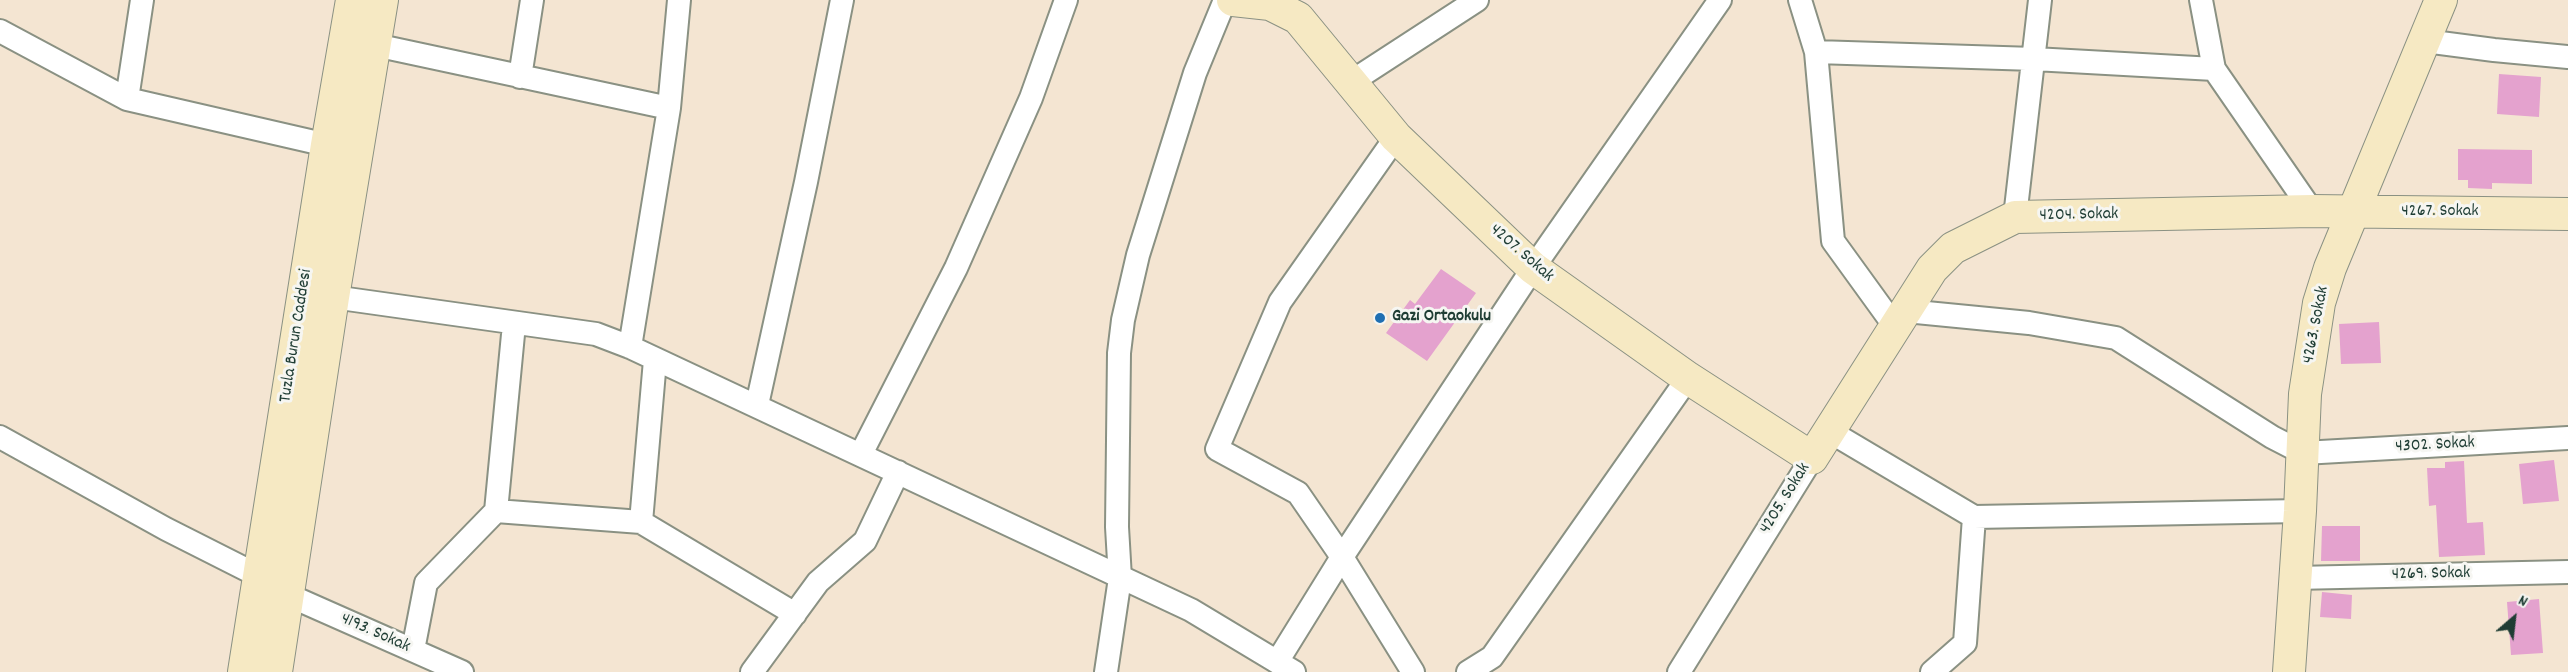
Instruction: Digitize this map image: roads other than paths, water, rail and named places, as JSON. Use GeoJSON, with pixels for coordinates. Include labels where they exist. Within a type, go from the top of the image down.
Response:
{"type":"FeatureCollection","features":[{"type":"Feature","properties":{"kind":"street"},"geometry":{"type":"LineString","coordinates":[[127,99],[142,0]]}},
{"type":"Feature","properties":{"kind":"street","name":"Tuzla Burun Caddesi"},"geometry":{"type":"LineString","coordinates":[[244,672],[352,0]]}},
{"type":"Feature","properties":{"kind":"street","name":"Tuzla Burun Caddesi"},"geometry":{"type":"LineString","coordinates":[[276,672],[333,297],[382,0]]}},
{"type":"Feature","properties":{"kind":"street"},"geometry":{"type":"LineString","coordinates":[[520,77],[532,0]]}},
{"type":"Feature","properties":{"kind":"street"},"geometry":{"type":"LineString","coordinates":[[630,347],[669,108],[679,0]]}},
{"type":"Feature","properties":{"kind":"street"},"geometry":{"type":"LineString","coordinates":[[758,405],[842,0]]}},
{"type":"Feature","properties":{"kind":"street"},"geometry":{"type":"LineString","coordinates":[[861,454],[956,268],[1032,98],[1066,0]]}},
{"type":"Feature","properties":{"kind":"street"},"geometry":{"type":"LineString","coordinates":[[1351,82],[1477,0]]}},
{"type":"Feature","properties":{"kind":"street"},"geometry":{"type":"LineString","coordinates":[[333,297],[596,334],[630,347],[758,405],[1120,579],[1191,610],[1286,667],[1342,557],[1533,268],[1720,0]]}},
{"type":"Feature","properties":{"kind":"street"},"geometry":{"type":"LineString","coordinates":[[1800,0],[1816,52],[1833,241],[1901,319],[2029,323],[2116,338],[2272,437],[2303,453]]}},
{"type":"Feature","properties":{"kind":"street"},"geometry":{"type":"LineString","coordinates":[[2015,217],[2040,0]]}},
{"type":"Feature","properties":{"kind":"street"},"geometry":{"type":"LineString","coordinates":[[2201,0],[2214,69],[2312,211]]}},
{"type":"Feature","properties":{"kind":"street","name":"4263. Sokak"},"geometry":{"type":"LineString","coordinates":[[2289,672],[2305,394],[2319,303],[2330,268],[2441,0]]}},
{"type":"Feature","properties":{"kind":"street"},"geometry":{"type":"LineString","coordinates":[[1106,672],[1120,579],[1117,527],[1119,388],[1123,320],[1138,255],[1192,85],[1246,1]]}},
{"type":"Feature","properties":{"kind":"street","name":"4207. Sokak"},"geometry":{"type":"LineString","coordinates":[[1246,1],[1298,18],[1396,137],[1533,268],[1688,378],[1812,458]]}},
{"type":"Feature","properties":{"kind":"street"},"geometry":{"type":"LineString","coordinates":[[0,31],[127,99],[327,145],[357,147]]}},
{"type":"Feature","properties":{"kind":"street"},"geometry":{"type":"LineString","coordinates":[[2425,41],[2568,57]]}},
{"type":"Feature","properties":{"kind":"street"},"geometry":{"type":"LineString","coordinates":[[375,45],[669,108]]}},
{"type":"Feature","properties":{"kind":"street"},"geometry":{"type":"LineString","coordinates":[[1816,52],[2034,58],[2214,69]]}},
{"type":"Feature","properties":{"kind":"street"},"geometry":{"type":"LineString","coordinates":[[1396,137],[1280,302],[1216,449],[1298,493],[1342,557],[1413,672]]}},
{"type":"Feature","properties":{"kind":"street","name":"4267. Sokak"},"geometry":{"type":"LineString","coordinates":[[2312,211],[2568,214]]}},
{"type":"Feature","properties":{"kind":"street","name":"4204. Sokak"},"geometry":{"type":"LineString","coordinates":[[1901,319],[1932,269],[1953,248],[2015,217],[2312,211]]}},
{"type":"Feature","properties":{"kind":"street","name":"4205. Sokak"},"geometry":{"type":"LineString","coordinates":[[1679,672],[1901,319]]}},
{"type":"Feature","properties":{"kind":"street"},"geometry":{"type":"LineString","coordinates":[[413,650],[426,584],[496,511],[514,324]]}},
{"type":"Feature","properties":{"kind":"street"},"geometry":{"type":"LineString","coordinates":[[641,522],[655,360]]}},
{"type":"Feature","properties":{"kind":"street"},"geometry":{"type":"LineString","coordinates":[[1468,672],[1492,657],[1688,378]]}},
{"type":"Feature","properties":{"kind":"street"},"geometry":{"type":"LineString","coordinates":[[1829,431],[1974,517],[2300,511]]}},
{"type":"Feature","properties":{"kind":"street"},"geometry":{"type":"LineString","coordinates":[[0,437],[166,529],[259,576]]}},
{"type":"Feature","properties":{"kind":"street","name":"4302. Sokak"},"geometry":{"type":"LineString","coordinates":[[2303,453],[2568,438]]}},
{"type":"Feature","properties":{"kind":"street"},"geometry":{"type":"LineString","coordinates":[[752,672],[818,582],[865,541],[898,472]]}},
{"type":"Feature","properties":{"kind":"street"},"geometry":{"type":"LineString","coordinates":[[496,511],[641,522],[795,614]]}},
{"type":"Feature","properties":{"kind":"street"},"geometry":{"type":"LineString","coordinates":[[1932,672],[1965,643],[1974,517]]}},
{"type":"Feature","properties":{"kind":"street","name":"4269. Sokak"},"geometry":{"type":"LineString","coordinates":[[2295,578],[2568,572]]}},
{"type":"Feature","properties":{"kind":"street","name":"4193. Sokak"},"geometry":{"type":"LineString","coordinates":[[288,596],[462,672]]}},
{"type":"Feature","properties":{"kind":"place","name":"Gazi Ortaokulu"},"geometry":{"type":"Point","coordinates":[1380,318]}}]}
